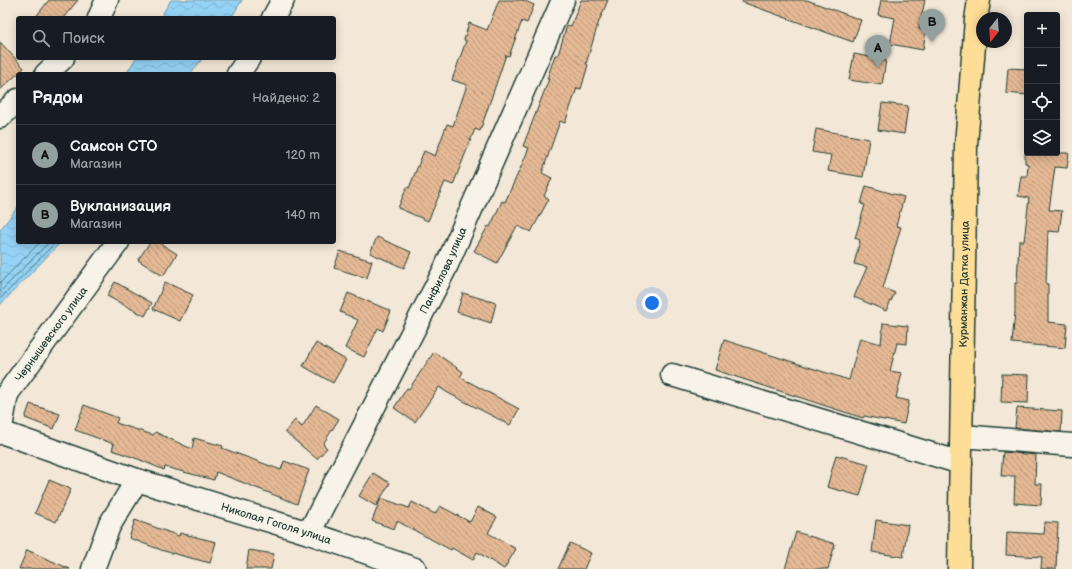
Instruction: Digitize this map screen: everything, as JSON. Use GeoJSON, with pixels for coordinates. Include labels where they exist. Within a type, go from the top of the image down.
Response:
{"type":"FeatureCollection","features":[{"type":"Feature","properties":{"kind":"main road","name":"Курманжан Датка улица"},"geometry":{"type":"LineString","coordinates":[[959,569],[966,145],[976,20],[979,0]]}},
{"type":"Feature","properties":{"kind":"street"},"geometry":{"type":"LineString","coordinates":[[100,16],[107,0]]}},
{"type":"Feature","properties":{"kind":"street"},"geometry":{"type":"LineString","coordinates":[[274,16],[283,0]]}},
{"type":"Feature","properties":{"kind":"street","name":"Панфилова улица"},"geometry":{"type":"LineString","coordinates":[[309,533],[445,269],[563,0]]}},
{"type":"Feature","properties":{"kind":"street"},"geometry":{"type":"LineString","coordinates":[[48,72],[61,60]]}},
{"type":"Feature","properties":{"kind":"street"},"geometry":{"type":"LineString","coordinates":[[239,72],[248,60]]}},
{"type":"Feature","properties":{"kind":"street"},"geometry":{"type":"LineString","coordinates":[[0,117],[16,102]]}},
{"type":"Feature","properties":{"kind":"street","name":"Чернышевского улица"},"geometry":{"type":"LineString","coordinates":[[0,432],[7,394],[117,244]]}},
{"type":"Feature","properties":{"kind":"street"},"geometry":{"type":"LineString","coordinates":[[672,375],[961,463]]}},
{"type":"Feature","properties":{"kind":"street","name":"Николая Гоголя улица"},"geometry":{"type":"LineString","coordinates":[[0,432],[137,480],[309,533],[415,569]]}},
{"type":"Feature","properties":{"kind":"street"},"geometry":{"type":"LineString","coordinates":[[962,436],[1072,445]]}},
{"type":"Feature","properties":{"kind":"street"},"geometry":{"type":"LineString","coordinates":[[93,569],[109,526],[137,480]]}},
{"type":"Feature","properties":{"kind":"water"},"geometry":{"type":"Polygon","coordinates":[[[171,0],[242,0],[232,16],[161,16],[171,0]]]}},
{"type":"Feature","properties":{"kind":"water"},"geometry":{"type":"Polygon","coordinates":[[[135,60],[201,60],[192,72],[127,72],[135,60]]]}},
{"type":"Feature","properties":{"kind":"water"},"geometry":{"type":"Polygon","coordinates":[[[16,210],[16,244],[59,244],[0,305],[0,230],[16,210]]]}},
{"type":"Feature","properties":{"kind":"building"},"geometry":{"type":"Polygon","coordinates":[[[49,0],[78,0],[65,16],[37,16],[49,0]]]}},
{"type":"Feature","properties":{"kind":"building"},"geometry":{"type":"Polygon","coordinates":[[[499,0],[523,0],[534,5],[527,23],[522,21],[509,56],[506,55],[480,131],[475,129],[453,185],[445,182],[428,221],[398,208],[407,187],[409,188],[424,151],[435,156],[447,124],[453,126],[467,85],[452,80],[466,41],[464,40],[469,23],[487,30],[499,0]]]}},
{"type":"Feature","properties":{"kind":"building"},"geometry":{"type":"Polygon","coordinates":[[[581,0],[608,0],[598,24],[586,64],[588,65],[581,89],[577,88],[565,123],[560,121],[542,173],[552,178],[544,196],[549,199],[531,232],[517,226],[497,263],[474,251],[488,226],[490,227],[502,201],[505,202],[529,148],[523,146],[549,79],[547,79],[555,55],[558,55],[567,25],[571,26],[581,0]]]}},
{"type":"Feature","properties":{"kind":"building"},"geometry":{"type":"Polygon","coordinates":[[[743,0],[807,0],[861,20],[853,42],[742,2],[743,0]]]}},
{"type":"Feature","properties":{"kind":"building"},"geometry":{"type":"Polygon","coordinates":[[[881,0],[925,0],[919,29],[926,30],[923,50],[890,44],[895,18],[878,15],[881,0]]]}},
{"type":"Feature","properties":{"kind":"building"},"geometry":{"type":"Polygon","coordinates":[[[0,42],[24,68],[20,72],[16,72],[16,75],[0,90],[0,42]]]}},
{"type":"Feature","properties":{"kind":"building"},"geometry":{"type":"Polygon","coordinates":[[[854,54],[886,60],[882,85],[849,80],[854,54]]]}},
{"type":"Feature","properties":{"kind":"building"},"geometry":{"type":"Polygon","coordinates":[[[1008,68],[1024,69],[1024,95],[1006,93],[1008,68]]]}},
{"type":"Feature","properties":{"kind":"building"},"geometry":{"type":"Polygon","coordinates":[[[882,103],[908,106],[904,134],[878,130],[882,103]]]}},
{"type":"Feature","properties":{"kind":"building"},"geometry":{"type":"Polygon","coordinates":[[[816,129],[869,139],[863,177],[828,171],[831,155],[812,152],[816,129]]]}},
{"type":"Feature","properties":{"kind":"building"},"geometry":{"type":"Polygon","coordinates":[[[1060,153],[1069,153],[1067,168],[1055,167],[1049,210],[1062,211],[1059,232],[1048,231],[1046,284],[1048,284],[1048,322],[1067,324],[1065,348],[1012,343],[1019,241],[1024,241],[1029,198],[1018,196],[1021,176],[1027,176],[1028,164],[1025,163],[1025,156],[1060,156],[1060,153]]]}},
{"type":"Feature","properties":{"kind":"building"},"geometry":{"type":"Polygon","coordinates":[[[866,186],[904,197],[896,226],[901,227],[883,288],[895,293],[886,311],[854,297],[867,267],[854,264],[860,240],[855,238],[865,205],[861,204],[866,186]]]}},
{"type":"Feature","properties":{"kind":"building"},"geometry":{"type":"Polygon","coordinates":[[[377,237],[411,252],[404,268],[370,253],[377,237]]]}},
{"type":"Feature","properties":{"kind":"building"},"geometry":{"type":"Polygon","coordinates":[[[149,244],[161,244],[177,254],[163,276],[138,260],[149,244]]]}},
{"type":"Feature","properties":{"kind":"building"},"geometry":{"type":"Polygon","coordinates":[[[340,251],[372,261],[367,278],[334,268],[340,251]]]}},
{"type":"Feature","properties":{"kind":"building"},"geometry":{"type":"Polygon","coordinates":[[[115,282],[152,303],[145,316],[107,296],[115,282]]]}},
{"type":"Feature","properties":{"kind":"building"},"geometry":{"type":"Polygon","coordinates":[[[165,282],[193,295],[180,321],[153,309],[165,282]]]}},
{"type":"Feature","properties":{"kind":"building"},"geometry":{"type":"Polygon","coordinates":[[[348,293],[391,311],[383,331],[378,328],[364,357],[345,348],[358,320],[340,312],[348,293]]]}},
{"type":"Feature","properties":{"kind":"building"},"geometry":{"type":"Polygon","coordinates":[[[463,293],[496,303],[491,323],[457,312],[463,293]]]}},
{"type":"Feature","properties":{"kind":"building"},"geometry":{"type":"Polygon","coordinates":[[[883,323],[908,326],[907,344],[897,343],[890,371],[902,373],[896,398],[909,401],[904,424],[864,416],[863,418],[715,370],[724,340],[849,380],[860,338],[881,344],[883,323]]]}},
{"type":"Feature","properties":{"kind":"building"},"geometry":{"type":"Polygon","coordinates":[[[316,343],[346,360],[333,383],[303,366],[316,343]]]}},
{"type":"Feature","properties":{"kind":"building"},"geometry":{"type":"Polygon","coordinates":[[[434,352],[463,372],[460,377],[519,409],[510,425],[439,387],[415,422],[394,408],[434,352]]]}},
{"type":"Feature","properties":{"kind":"building"},"geometry":{"type":"Polygon","coordinates":[[[1002,374],[1029,375],[1028,403],[1001,402],[1002,374]]]}},
{"type":"Feature","properties":{"kind":"building"},"geometry":{"type":"Polygon","coordinates":[[[30,404],[60,414],[54,429],[25,418],[30,404]]]}},
{"type":"Feature","properties":{"kind":"building"},"geometry":{"type":"Polygon","coordinates":[[[84,405],[118,418],[116,423],[153,435],[155,432],[192,449],[194,438],[223,446],[222,448],[281,470],[284,461],[309,470],[297,504],[216,472],[214,480],[165,467],[164,470],[112,450],[114,444],[75,430],[84,405]]]}},
{"type":"Feature","properties":{"kind":"building"},"geometry":{"type":"Polygon","coordinates":[[[316,405],[339,419],[323,444],[327,448],[317,459],[285,432],[295,420],[302,427],[316,405]]]}},
{"type":"Feature","properties":{"kind":"building"},"geometry":{"type":"Polygon","coordinates":[[[1017,408],[1062,411],[1061,432],[1015,428],[1017,408]]]}},
{"type":"Feature","properties":{"kind":"building"},"geometry":{"type":"Polygon","coordinates":[[[1003,452],[1036,455],[1035,484],[1042,484],[1041,505],[1014,503],[1015,476],[1001,476],[1003,452]]]}},
{"type":"Feature","properties":{"kind":"building"},"geometry":{"type":"Polygon","coordinates":[[[836,455],[869,464],[860,496],[827,487],[836,455]]]}},
{"type":"Feature","properties":{"kind":"building"},"geometry":{"type":"Polygon","coordinates":[[[373,473],[390,483],[376,506],[359,496],[373,473]]]}},
{"type":"Feature","properties":{"kind":"building"},"geometry":{"type":"Polygon","coordinates":[[[49,480],[71,489],[56,522],[35,513],[49,480]]]}},
{"type":"Feature","properties":{"kind":"building"},"geometry":{"type":"Polygon","coordinates":[[[381,498],[409,508],[412,502],[435,514],[440,506],[470,522],[478,507],[497,517],[488,533],[516,549],[504,569],[477,552],[473,560],[397,521],[394,529],[372,521],[381,498]]]}},
{"type":"Feature","properties":{"kind":"building"},"geometry":{"type":"Polygon","coordinates":[[[135,520],[179,536],[180,533],[216,542],[210,563],[164,551],[129,538],[135,520]]]}},
{"type":"Feature","properties":{"kind":"building"},"geometry":{"type":"Polygon","coordinates":[[[876,520],[908,525],[903,557],[872,552],[876,520]]]}},
{"type":"Feature","properties":{"kind":"building"},"geometry":{"type":"Polygon","coordinates":[[[1045,522],[1058,523],[1056,569],[1041,569],[1042,557],[1006,555],[1007,532],[1044,534],[1045,522]]]}},
{"type":"Feature","properties":{"kind":"building"},"geometry":{"type":"Polygon","coordinates":[[[796,532],[835,544],[828,569],[785,569],[796,532]]]}},
{"type":"Feature","properties":{"kind":"building"},"geometry":{"type":"Polygon","coordinates":[[[570,543],[591,553],[584,569],[558,569],[570,543]]]}},
{"type":"Feature","properties":{"kind":"building"},"geometry":{"type":"Polygon","coordinates":[[[27,550],[70,569],[19,569],[27,550]]]}},
{"type":"Feature","properties":{"kind":"building"},"geometry":{"type":"Polygon","coordinates":[[[249,550],[274,554],[271,569],[246,569],[249,550]]]}},
{"type":"Feature","properties":{"kind":"place","name":"Вукланизация"},"geometry":{"type":"Point","coordinates":[932,42]}},
{"type":"Feature","properties":{"kind":"place","name":"Самсон СТО"},"geometry":{"type":"Point","coordinates":[878,68]}}]}
